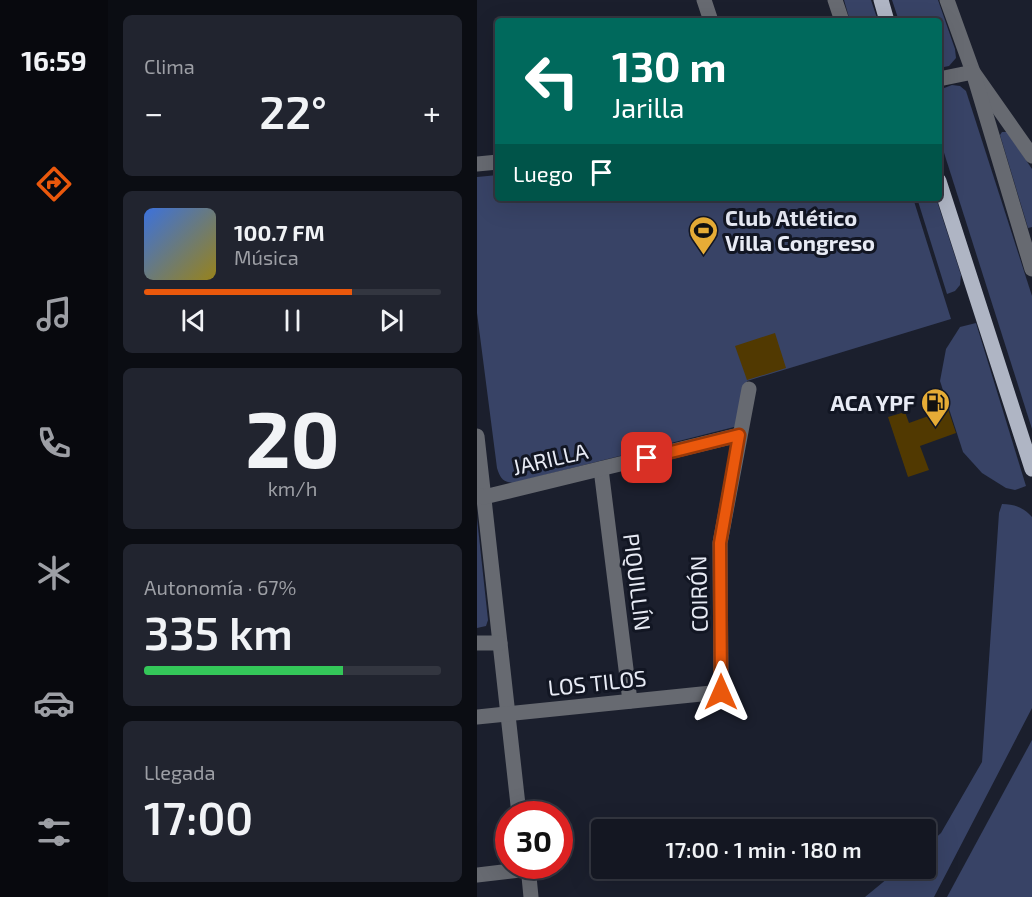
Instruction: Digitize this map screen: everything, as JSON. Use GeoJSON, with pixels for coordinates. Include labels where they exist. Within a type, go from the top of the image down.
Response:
{"type":"FeatureCollection","features":[{"type":"Feature","properties":{"kind":"main road"},"geometry":{"type":"LineString","coordinates":[[881,0],[886,18]]}},
{"type":"Feature","properties":{"kind":"main road"},"geometry":{"type":"LineString","coordinates":[[942,190],[1032,469]]}},
{"type":"Feature","properties":{"kind":"street"},"geometry":{"type":"LineString","coordinates":[[704,0],[710,18]]}},
{"type":"Feature","properties":{"kind":"street"},"geometry":{"type":"LineString","coordinates":[[835,0],[841,18]]}},
{"type":"Feature","properties":{"kind":"street"},"geometry":{"type":"LineString","coordinates":[[947,0],[973,72],[1032,269]]}},
{"type":"Feature","properties":{"kind":"street"},"geometry":{"type":"LineString","coordinates":[[942,78],[973,72]]}},
{"type":"Feature","properties":{"kind":"street"},"geometry":{"type":"LineString","coordinates":[[973,72],[1032,156]]}},
{"type":"Feature","properties":{"kind":"street"},"geometry":{"type":"LineString","coordinates":[[477,164],[495,162]]}},
{"type":"Feature","properties":{"kind":"street","name":"COIRÓN"},"geometry":{"type":"LineString","coordinates":[[721,692],[720,543],[749,389]]}},
{"type":"Feature","properties":{"kind":"street","name":"JARILLA"},"geometry":{"type":"LineString","coordinates":[[480,496],[739,435]]}},
{"type":"Feature","properties":{"kind":"street"},"geometry":{"type":"LineString","coordinates":[[477,436],[480,496],[500,643],[518,801]]}},
{"type":"Feature","properties":{"kind":"street","name":"PIQUILLÍN"},"geometry":{"type":"LineString","coordinates":[[601,469],[630,701]]}},
{"type":"Feature","properties":{"kind":"street"},"geometry":{"type":"LineString","coordinates":[[477,643],[500,643]]}},
{"type":"Feature","properties":{"kind":"street","name":"LOS TILOS"},"geometry":{"type":"LineString","coordinates":[[477,717],[721,692]]}},
{"type":"Feature","properties":{"kind":"street"},"geometry":{"type":"LineString","coordinates":[[477,875],[495,872]]}},
{"type":"Feature","properties":{"kind":"street"},"geometry":{"type":"LineString","coordinates":[[529,879],[531,897]]}},
{"type":"Feature","properties":{"kind":"shaded area"},"geometry":{"type":"Polygon","coordinates":[[[844,0],[871,0],[877,18],[849,18],[844,0]]]}},
{"type":"Feature","properties":{"kind":"shaded area"},"geometry":{"type":"Polygon","coordinates":[[[892,0],[938,0],[956,58],[949,66],[942,67],[942,18],[898,18],[892,0]]]}},
{"type":"Feature","properties":{"kind":"shaded area"},"geometry":{"type":"Polygon","coordinates":[[[952,85],[960,86],[966,91],[1032,296],[1032,429],[942,146],[942,89],[952,85]]]}},
{"type":"Feature","properties":{"kind":"shaded area"},"geometry":{"type":"Polygon","coordinates":[[[1002,132],[1007,132],[1032,169],[1032,227],[1028,228],[1000,135],[1002,132]]]}},
{"type":"Feature","properties":{"kind":"shaded area","name":"Club Atlético Villa Congreso"},"geometry":{"type":"Polygon","coordinates":[[[495,175],[495,201],[914,201],[951,319],[747,381],[738,426],[513,483],[506,482],[500,476],[497,468],[477,313],[477,177],[495,175]]]}},
{"type":"Feature","properties":{"kind":"shaded area"},"geometry":{"type":"Polygon","coordinates":[[[918,201],[937,201],[961,275],[960,285],[955,291],[947,294],[918,201]]]}},
{"type":"Feature","properties":{"kind":"shaded area"},"geometry":{"type":"Polygon","coordinates":[[[976,323],[1026,486],[1015,490],[1006,488],[982,473],[963,452],[940,381],[946,349],[960,327],[976,323]]]}},
{"type":"Feature","properties":{"kind":"shaded area"},"geometry":{"type":"Polygon","coordinates":[[[1002,504],[1011,505],[1026,511],[1032,517],[1032,708],[934,897],[865,897],[887,879],[936,879],[936,838],[941,833],[982,762],[999,513],[1002,504]]]}},
{"type":"Feature","properties":{"kind":"shaded area"},"geometry":{"type":"Polygon","coordinates":[[[477,518],[488,620],[486,626],[477,628],[477,518]]]}},
{"type":"Feature","properties":{"kind":"shaded area"},"geometry":{"type":"Polygon","coordinates":[[[1032,740],[1032,897],[947,897],[1032,740]]]}},
{"type":"Feature","properties":{"kind":"building"},"geometry":{"type":"Polygon","coordinates":[[[775,333],[786,368],[747,380],[735,346],[775,333]]]}},
{"type":"Feature","properties":{"kind":"building"},"geometry":{"type":"Polygon","coordinates":[[[948,409],[956,433],[920,446],[929,470],[908,477],[888,417],[905,412],[909,423],[948,409]]]}},
{"type":"Feature","properties":{"kind":"place","name":"Club Atlético Villa Congreso"},"geometry":{"type":"Point","coordinates":[704,256]}},
{"type":"Feature","properties":{"kind":"place","name":"ACA YPF"},"geometry":{"type":"Point","coordinates":[936,428]}},
{"type":"Feature","properties":{"kind":"route"},"geometry":{"type":"LineString","coordinates":[[647,458],[739,435],[720,543],[721,692]]}}]}
